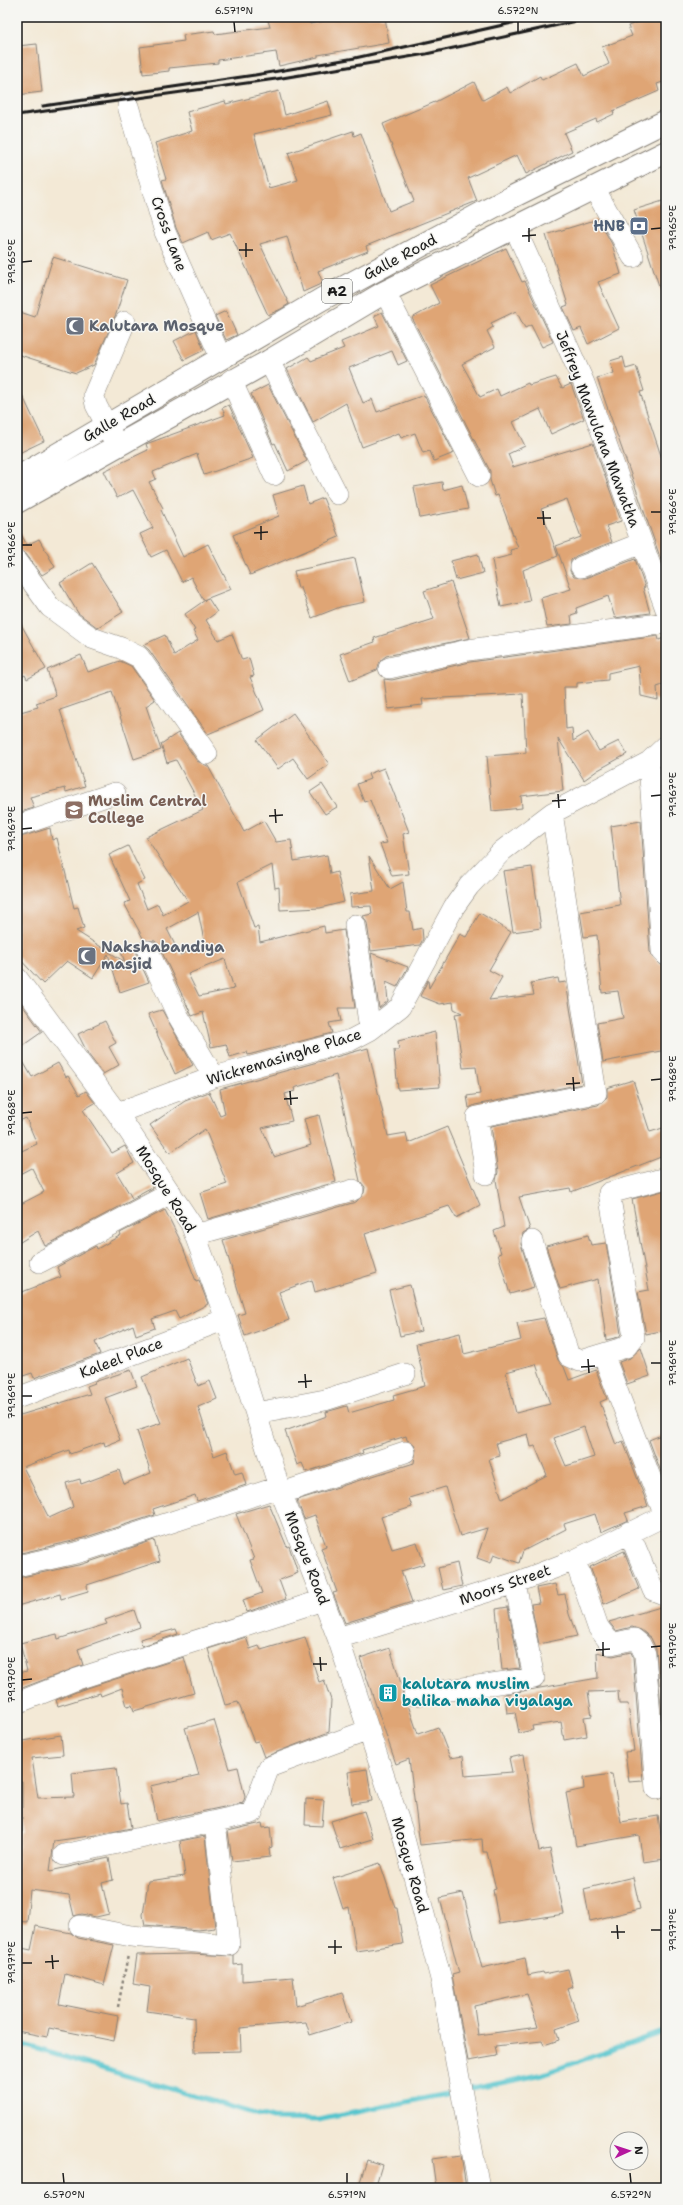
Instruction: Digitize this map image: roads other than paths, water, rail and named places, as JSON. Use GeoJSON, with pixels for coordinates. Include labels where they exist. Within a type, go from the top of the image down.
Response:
{"type":"FeatureCollection","features":[{"type":"Feature","properties":{"kind":"highway","name":"Galle Road"},"geometry":{"type":"LineString","coordinates":[[17,478],[221,358],[375,270],[508,199],[666,121]]}},
{"type":"Feature","properties":{"kind":"highway","name":"Galle Road"},"geometry":{"type":"LineString","coordinates":[[17,502],[231,380],[269,361],[385,292],[666,152]]}},
{"type":"Feature","properties":{"kind":"highway"},"geometry":{"type":"LineString","coordinates":[[375,270],[385,292]]}},
{"type":"Feature","properties":{"kind":"street","name":"Cross Lane"},"geometry":{"type":"LineString","coordinates":[[128,106],[165,232],[221,358]]}},
{"type":"Feature","properties":{"kind":"street"},"geometry":{"type":"LineString","coordinates":[[594,188],[633,257]]}},
{"type":"Feature","properties":{"kind":"street","name":"Jeffrey Mawulana Mawatha"},"geometry":{"type":"LineString","coordinates":[[516,228],[584,383],[666,609]]}},
{"type":"Feature","properties":{"kind":"street"},"geometry":{"type":"LineString","coordinates":[[385,292],[479,476]]}},
{"type":"Feature","properties":{"kind":"street"},"geometry":{"type":"LineString","coordinates":[[117,444],[96,405],[94,395],[125,322]]}},
{"type":"Feature","properties":{"kind":"street"},"geometry":{"type":"LineString","coordinates":[[269,361],[337,494]]}},
{"type":"Feature","properties":{"kind":"street"},"geometry":{"type":"LineString","coordinates":[[231,380],[274,475]]}},
{"type":"Feature","properties":{"kind":"street"},"geometry":{"type":"LineString","coordinates":[[582,567],[642,544]]}},
{"type":"Feature","properties":{"kind":"street"},"geometry":{"type":"LineString","coordinates":[[17,561],[50,607],[92,638],[139,657],[207,754]]}},
{"type":"Feature","properties":{"kind":"street"},"geometry":{"type":"LineString","coordinates":[[389,668],[468,650],[666,623]]}},
{"type":"Feature","properties":{"kind":"street","name":"Wickremasinghe Place"},"geometry":{"type":"LineString","coordinates":[[118,1113],[214,1077],[351,1040],[370,1030],[400,1007],[454,907],[469,886],[502,851],[552,813],[649,762],[666,746]]}},
{"type":"Feature","properties":{"kind":"street"},"geometry":{"type":"LineString","coordinates":[[649,762],[662,951],[666,955]]}},
{"type":"Feature","properties":{"kind":"street"},"geometry":{"type":"LineString","coordinates":[[17,826],[115,793]]}},
{"type":"Feature","properties":{"kind":"street"},"geometry":{"type":"LineString","coordinates":[[486,1174],[477,1117],[596,1093],[552,813]]}},
{"type":"Feature","properties":{"kind":"street"},"geometry":{"type":"LineString","coordinates":[[356,925],[370,1030]]}},
{"type":"Feature","properties":{"kind":"street"},"geometry":{"type":"LineString","coordinates":[[148,951],[177,1014],[214,1077]]}},
{"type":"Feature","properties":{"kind":"street","name":"Mosque Road"},"geometry":{"type":"LineString","coordinates":[[17,978],[118,1113],[191,1224],[226,1319],[281,1490],[338,1638],[402,1830],[441,1979],[479,2188]]}},
{"type":"Feature","properties":{"kind":"street"},"geometry":{"type":"LineString","coordinates":[[532,1241],[569,1356],[580,1361],[626,1347],[634,1337],[609,1194],[666,1178]]}},
{"type":"Feature","properties":{"kind":"street"},"geometry":{"type":"LineString","coordinates":[[195,1235],[353,1190]]}},
{"type":"Feature","properties":{"kind":"street"},"geometry":{"type":"LineString","coordinates":[[40,1262],[171,1193]]}},
{"type":"Feature","properties":{"kind":"street","name":"Kaleel Place"},"geometry":{"type":"LineString","coordinates":[[17,1398],[226,1319]]}},
{"type":"Feature","properties":{"kind":"street"},"geometry":{"type":"LineString","coordinates":[[603,1354],[665,1515]]}},
{"type":"Feature","properties":{"kind":"street"},"geometry":{"type":"LineString","coordinates":[[256,1413],[325,1400],[405,1374]]}},
{"type":"Feature","properties":{"kind":"street"},"geometry":{"type":"LineString","coordinates":[[17,1566],[80,1552],[405,1452]]}},
{"type":"Feature","properties":{"kind":"street","name":"Moors Street"},"geometry":{"type":"LineString","coordinates":[[338,1638],[515,1583],[575,1560],[665,1515]]}},
{"type":"Feature","properties":{"kind":"street"},"geometry":{"type":"LineString","coordinates":[[630,1532],[654,1590],[666,1595]]}},
{"type":"Feature","properties":{"kind":"street"},"geometry":{"type":"LineString","coordinates":[[575,1560],[598,1626],[603,1636],[611,1644],[634,1639],[640,1644],[645,1654],[656,1789]]}},
{"type":"Feature","properties":{"kind":"street"},"geometry":{"type":"LineString","coordinates":[[414,1695],[534,1678],[515,1583]]}},
{"type":"Feature","properties":{"kind":"street"},"geometry":{"type":"LineString","coordinates":[[17,1703],[77,1679],[323,1600]]}},
{"type":"Feature","properties":{"kind":"street"},"geometry":{"type":"LineString","coordinates":[[64,1855],[252,1813],[269,1767],[369,1730]]}},
{"type":"Feature","properties":{"kind":"street"},"geometry":{"type":"LineString","coordinates":[[80,1926],[131,1936],[229,1945],[215,1822]]}},
{"type":"Feature","properties":{"kind":"waterway"},"geometry":{"type":"LineString","coordinates":[[466,2090],[539,2075],[666,2031]]}},
{"type":"Feature","properties":{"kind":"waterway"},"geometry":{"type":"LineString","coordinates":[[17,2043],[272,2119],[318,2120],[456,2092]]}},
{"type":"Feature","properties":{"kind":"railway"},"geometry":{"type":"LineString","coordinates":[[43,106],[255,75],[355,58],[539,17]]}},
{"type":"Feature","properties":{"kind":"railway"},"geometry":{"type":"LineString","coordinates":[[17,115],[276,79],[426,54],[595,17]]}},
{"type":"Feature","properties":{"kind":"place","name":"HNB"},"geometry":{"type":"Point","coordinates":[639,226]}},
{"type":"Feature","properties":{"kind":"place","name":"Kalutara Mosque"},"geometry":{"type":"Point","coordinates":[75,326]}},
{"type":"Feature","properties":{"kind":"place","name":"Muslim Central College"},"geometry":{"type":"Point","coordinates":[74,810]}},
{"type":"Feature","properties":{"kind":"place","name":"Nakshabandiya masjid"},"geometry":{"type":"Point","coordinates":[87,956]}},
{"type":"Feature","properties":{"kind":"place","name":"kalutara muslim balika maha viyalaya"},"geometry":{"type":"Point","coordinates":[388,1693]}}]}
